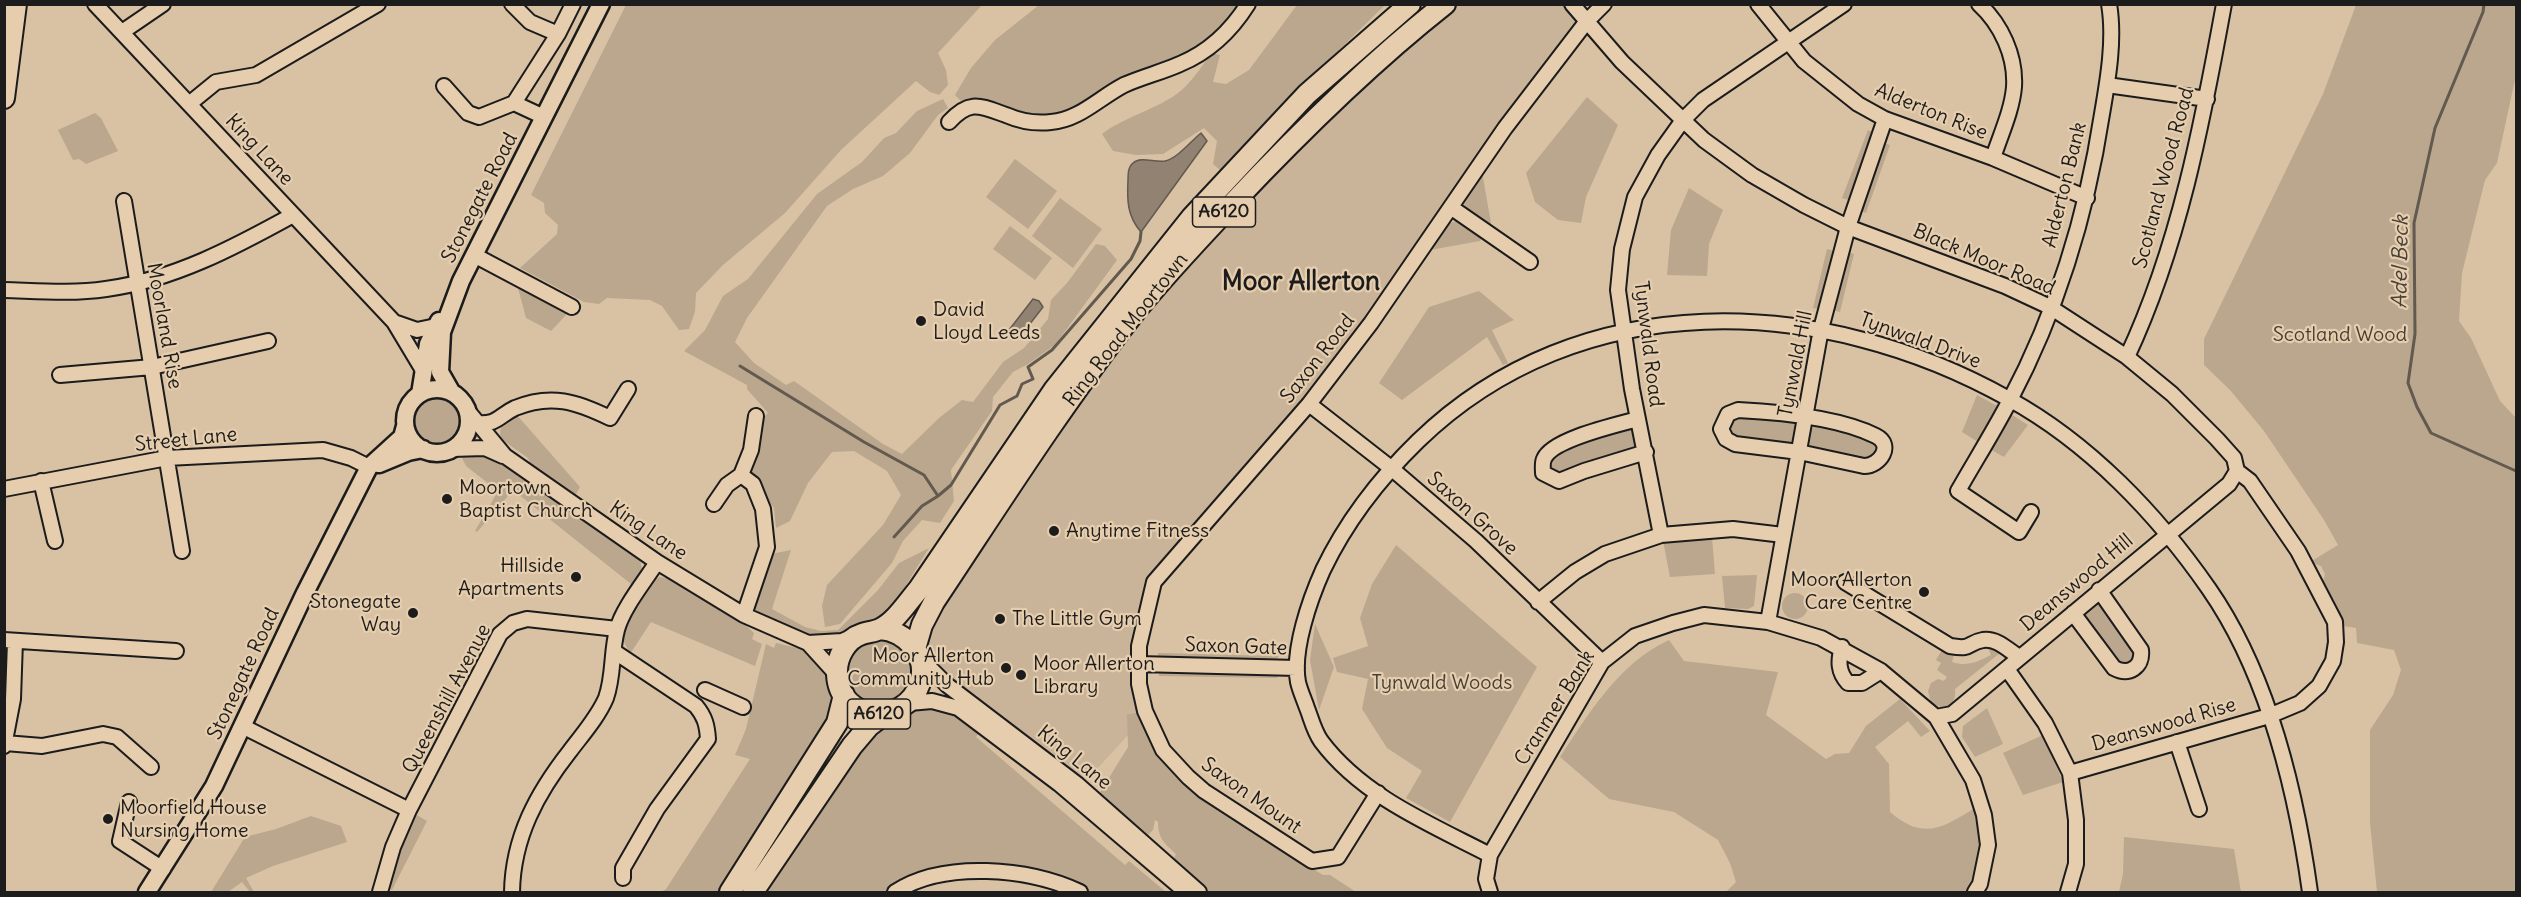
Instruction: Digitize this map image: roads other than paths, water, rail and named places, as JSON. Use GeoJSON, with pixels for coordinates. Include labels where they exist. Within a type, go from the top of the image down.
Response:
{"type":"FeatureCollection","features":[{"type":"Feature","properties":{"kind":"highway"},"geometry":{"type":"LineString","coordinates":[[4,98],[16,4]]}},
{"type":"Feature","properties":{"kind":"highway","name":"Ring Road Moortown"},"geometry":{"type":"LineString","coordinates":[[880,629],[900,612],[918,590],[1053,390],[1192,218],[1307,94],[1410,4]]}},
{"type":"Feature","properties":{"kind":"highway","name":"Ring Road Moortown"},"geometry":{"type":"LineString","coordinates":[[918,654],[922,625],[983,527],[1034,449],[1131,318],[1202,235],[1261,172],[1365,71],[1445,4]]}},
{"type":"Feature","properties":{"kind":"highway"},"geometry":{"type":"LineString","coordinates":[[880,629],[891,630],[898,634],[918,654]]}},
{"type":"Feature","properties":{"kind":"highway","name":"A6120"},"geometry":{"type":"LineString","coordinates":[[880,629],[859,634],[842,651],[837,675],[844,695],[853,705],[864,712],[885,714]]}},
{"type":"Feature","properties":{"kind":"highway","name":"A6120"},"geometry":{"type":"LineString","coordinates":[[753,892],[852,746],[869,726],[885,714],[909,703],[916,693],[921,681],[918,654]]}},
{"type":"Feature","properties":{"kind":"highway","name":"A6120"},"geometry":{"type":"LineString","coordinates":[[730,892],[837,723],[844,695]]}},
{"type":"Feature","properties":{"kind":"main road","name":"Stonegate Road"},"geometry":{"type":"LineString","coordinates":[[434,348],[474,255],[601,4]]}},
{"type":"Feature","properties":{"kind":"main road","name":"Stonegate Road"},"geometry":{"type":"LineString","coordinates":[[434,348],[436,326],[447,304],[454,298]]}},
{"type":"Feature","properties":{"kind":"main road"},"geometry":{"type":"LineString","coordinates":[[423,449],[409,435],[405,426],[408,408],[420,394],[424,372],[434,348]]}},
{"type":"Feature","properties":{"kind":"main road"},"geometry":{"type":"LineString","coordinates":[[434,348],[441,372],[452,393]]}},
{"type":"Feature","properties":{"kind":"main road"},"geometry":{"type":"LineString","coordinates":[[369,467],[408,452],[423,449],[439,452],[459,444],[472,417],[458,397],[436,389],[420,394]]}},
{"type":"Feature","properties":{"kind":"main road","name":"Stonegate Road"},"geometry":{"type":"LineString","coordinates":[[147,892],[209,795],[244,727],[305,593],[369,467],[402,437],[405,426]]}},
{"type":"Feature","properties":{"kind":"street","name":"King Lane"},"geometry":{"type":"LineString","coordinates":[[95,4],[394,322],[424,372]]}},
{"type":"Feature","properties":{"kind":"street"},"geometry":{"type":"LineString","coordinates":[[122,32],[163,4]]}},
{"type":"Feature","properties":{"kind":"street"},"geometry":{"type":"LineString","coordinates":[[189,104],[216,82],[255,75],[378,4]]}},
{"type":"Feature","properties":{"kind":"street"},"geometry":{"type":"LineString","coordinates":[[512,4],[530,22],[558,34]]}},
{"type":"Feature","properties":{"kind":"street","name":"Stonegate Road"},"geometry":{"type":"LineString","coordinates":[[544,117],[514,103],[558,34],[573,4]]}},
{"type":"Feature","properties":{"kind":"street"},"geometry":{"type":"LineString","coordinates":[[949,122],[959,110],[972,106],[984,107],[1030,122],[1052,122],[1072,118],[1126,84],[1181,64],[1210,47],[1237,21],[1248,4]]}},
{"type":"Feature","properties":{"kind":"street","name":"Black Moor Road"},"geometry":{"type":"LineString","coordinates":[[1572,4],[1622,62],[1704,140],[1752,175],[1848,227],[1996,282],[2050,307],[2127,357],[2172,394],[2217,439],[2234,458],[2237,471],[2250,481],[2298,551],[2327,603],[2336,631],[2333,661],[2319,686],[2300,703],[2269,716]]}},
{"type":"Feature","properties":{"kind":"street"},"geometry":{"type":"LineString","coordinates":[[1587,21],[1604,4]]}},
{"type":"Feature","properties":{"kind":"street","name":"Alderton Rise"},"geometry":{"type":"LineString","coordinates":[[1758,4],[1804,61],[1858,104],[1886,119],[1994,158],[2086,198]]}},
{"type":"Feature","properties":{"kind":"street","name":"Tynwald Road"},"geometry":{"type":"LineString","coordinates":[[1661,535],[1638,419],[1618,290],[1622,249],[1635,197],[1658,155],[1683,120],[1703,100],[1844,4]]}},
{"type":"Feature","properties":{"kind":"street"},"geometry":{"type":"LineString","coordinates":[[1979,4],[2005,39],[2013,67],[2014,87],[1994,158]]}},
{"type":"Feature","properties":{"kind":"street","name":"Alderton Bank"},"geometry":{"type":"LineString","coordinates":[[2031,512],[2019,532],[1958,491],[2011,399],[2069,256],[2086,198],[2107,85],[2110,46],[2109,4]]}},
{"type":"Feature","properties":{"kind":"street","name":"Scotland Wood Road"},"geometry":{"type":"LineString","coordinates":[[2127,357],[2160,276],[2176,226],[2202,128],[2224,4]]}},
{"type":"Feature","properties":{"kind":"street","name":"Saxon Road"},"geometry":{"type":"LineString","coordinates":[[1138,664],[1139,646],[1154,582],[1309,404],[1371,323],[1505,128],[1587,21]]}},
{"type":"Feature","properties":{"kind":"street"},"geometry":{"type":"LineString","coordinates":[[2107,85],[2206,99]]}},
{"type":"Feature","properties":{"kind":"street"},"geometry":{"type":"LineString","coordinates":[[444,86],[468,113],[478,117],[514,103]]}},
{"type":"Feature","properties":{"kind":"street","name":"Tynwald Hill"},"geometry":{"type":"LineString","coordinates":[[1768,622],[1821,329],[1848,227],[1886,119]]}},
{"type":"Feature","properties":{"kind":"street","name":"Moorland Rise"},"geometry":{"type":"LineString","coordinates":[[124,201],[182,550]]}},
{"type":"Feature","properties":{"kind":"street"},"geometry":{"type":"LineString","coordinates":[[1452,208],[1530,262]]}},
{"type":"Feature","properties":{"kind":"street"},"geometry":{"type":"LineString","coordinates":[[4,290],[106,289],[136,282],[212,256],[293,215]]}},
{"type":"Feature","properties":{"kind":"street"},"geometry":{"type":"LineString","coordinates":[[474,255],[572,307]]}},
{"type":"Feature","properties":{"kind":"street","name":"Tynwald Drive"},"geometry":{"type":"LineString","coordinates":[[1490,855],[1406,812],[1356,779],[1319,739],[1298,682],[1297,668],[1304,620],[1323,571],[1337,542],[1391,468],[1442,418],[1510,372],[1582,342],[1624,330],[1656,325],[1728,321],[1821,329],[1866,338],[1946,368],[2011,399],[2071,440],[2124,488],[2167,534],[2216,601],[2247,657],[2286,768],[2310,892]]}},
{"type":"Feature","properties":{"kind":"street","name":"King Lane"},"geometry":{"type":"LineString","coordinates":[[394,322],[434,348]]}},
{"type":"Feature","properties":{"kind":"street"},"geometry":{"type":"LineString","coordinates":[[394,322],[417,330],[436,326]]}},
{"type":"Feature","properties":{"kind":"street"},"geometry":{"type":"LineString","coordinates":[[60,375],[152,367],[268,341]]}},
{"type":"Feature","properties":{"kind":"street"},"geometry":{"type":"LineString","coordinates":[[472,417],[490,424],[514,408],[553,400],[582,405],[610,418],[628,389]]}},
{"type":"Feature","properties":{"kind":"street","name":"Saxon Grove"},"geometry":{"type":"LineString","coordinates":[[1309,404],[1391,468],[1476,541],[1602,662]]}},
{"type":"Feature","properties":{"kind":"street"},"geometry":{"type":"LineString","coordinates":[[1738,410],[1806,417],[1878,436],[1882,441],[1884,451],[1880,461],[1875,465],[1864,466],[1799,452],[1730,442],[1723,434],[1722,424],[1728,414],[1738,410]]}},
{"type":"Feature","properties":{"kind":"street"},"geometry":{"type":"LineString","coordinates":[[714,504],[727,485],[741,475],[751,450],[756,416]]}},
{"type":"Feature","properties":{"kind":"street","name":"King Lane"},"geometry":{"type":"LineString","coordinates":[[472,417],[502,452],[657,562],[744,615],[769,628],[808,643],[842,641],[859,634]]}},
{"type":"Feature","properties":{"kind":"street"},"geometry":{"type":"LineString","coordinates":[[1638,419],[1576,438],[1551,450],[1544,460],[1543,473],[1559,481],[1646,452]]}},
{"type":"Feature","properties":{"kind":"street"},"geometry":{"type":"LineString","coordinates":[[497,421],[496,432],[502,452]]}},
{"type":"Feature","properties":{"kind":"street","name":"King Lane"},"geometry":{"type":"LineString","coordinates":[[451,449],[485,448],[495,454],[502,452]]}},
{"type":"Feature","properties":{"kind":"street","name":"Street Lane"},"geometry":{"type":"LineString","coordinates":[[4,489],[167,458],[323,450],[351,458],[369,467]]}},
{"type":"Feature","properties":{"kind":"street","name":"Deanswood Hill"},"geometry":{"type":"LineString","coordinates":[[1936,717],[1952,714],[2229,484],[2237,471]]}},
{"type":"Feature","properties":{"kind":"street"},"geometry":{"type":"LineString","coordinates":[[741,475],[753,484],[764,509],[767,547],[744,615]]}},
{"type":"Feature","properties":{"kind":"street"},"geometry":{"type":"LineString","coordinates":[[41,481],[55,541]]}},
{"type":"Feature","properties":{"kind":"street"},"geometry":{"type":"LineString","coordinates":[[1538,602],[1575,572],[1605,554],[1661,535],[1733,529],[1782,535]]}},
{"type":"Feature","properties":{"kind":"street"},"geometry":{"type":"LineString","coordinates":[[512,892],[516,854],[526,820],[547,780],[606,698],[617,629],[657,562]]}},
{"type":"Feature","properties":{"kind":"street"},"geometry":{"type":"LineString","coordinates":[[1845,582],[1950,646],[1967,649],[1982,640],[1996,642],[2019,657]]}},
{"type":"Feature","properties":{"kind":"street"},"geometry":{"type":"LineString","coordinates":[[2073,613],[2114,668],[2124,672],[2134,669],[2140,660],[2141,650],[2099,590]]}},
{"type":"Feature","properties":{"kind":"street","name":"Cranmer Bank"},"geometry":{"type":"LineString","coordinates":[[1490,855],[1602,662],[1635,636],[1704,615],[1768,622],[1812,635],[1842,648],[1881,671],[1936,717],[1973,780],[1984,815],[1988,845],[1980,884],[1975,892]]}},
{"type":"Feature","properties":{"kind":"street","name":"Queenshill Avenue"},"geometry":{"type":"LineString","coordinates":[[380,892],[393,847],[409,810],[500,634],[513,623],[527,619],[617,629]]}},
{"type":"Feature","properties":{"kind":"street"},"geometry":{"type":"LineString","coordinates":[[151,767],[117,737],[103,734],[42,746],[5,745],[13,699],[10,640],[176,651]]}},
{"type":"Feature","properties":{"kind":"street","name":"King Lane"},"geometry":{"type":"LineString","coordinates":[[808,643],[837,675]]}},
{"type":"Feature","properties":{"kind":"street"},"geometry":{"type":"LineString","coordinates":[[1842,648],[1838,659],[1839,668],[1848,682],[1862,683],[1881,671]]}},
{"type":"Feature","properties":{"kind":"street"},"geometry":{"type":"LineString","coordinates":[[615,652],[696,706],[707,726],[708,739],[657,809],[622,868],[623,878]]}},
{"type":"Feature","properties":{"kind":"street","name":"King Lane"},"geometry":{"type":"LineString","coordinates":[[918,654],[947,685],[1069,777],[1199,892]]}},
{"type":"Feature","properties":{"kind":"street","name":"Saxon Gate"},"geometry":{"type":"LineString","coordinates":[[1138,664],[1297,668]]}},
{"type":"Feature","properties":{"kind":"street","name":"Saxon Mount"},"geometry":{"type":"LineString","coordinates":[[1138,664],[1139,684],[1145,711],[1163,750],[1204,791],[1312,861],[1338,857],[1378,793]]}},
{"type":"Feature","properties":{"kind":"street"},"geometry":{"type":"LineString","coordinates":[[2007,669],[2045,723],[2070,773],[2076,820],[2076,864],[2068,892]]}},
{"type":"Feature","properties":{"kind":"street"},"geometry":{"type":"LineString","coordinates":[[700,711],[710,705],[710,693],[743,707]]}},
{"type":"Feature","properties":{"kind":"street","name":"King Lane"},"geometry":{"type":"LineString","coordinates":[[909,703],[932,701],[958,708],[1059,784],[1186,892]]}},
{"type":"Feature","properties":{"kind":"street","name":"Deanswood Rise"},"geometry":{"type":"LineString","coordinates":[[2070,773],[2269,716]]}},
{"type":"Feature","properties":{"kind":"street"},"geometry":{"type":"LineString","coordinates":[[244,727],[409,810]]}},
{"type":"Feature","properties":{"kind":"street"},"geometry":{"type":"LineString","coordinates":[[2177,742],[2199,809]]}},
{"type":"Feature","properties":{"kind":"street"},"geometry":{"type":"LineString","coordinates":[[129,802],[120,841],[163,869]]}},
{"type":"Feature","properties":{"kind":"street"},"geometry":{"type":"LineString","coordinates":[[1490,855],[1486,879],[1490,892]]}},
{"type":"Feature","properties":{"kind":"street"},"geometry":{"type":"LineString","coordinates":[[895,892],[953,872],[1012,874],[1041,879],[1080,892]]}},
{"type":"Feature","properties":{"kind":"street"},"geometry":{"type":"LineString","coordinates":[[933,878],[937,892]]}},
{"type":"Feature","properties":{"kind":"waterway","name":"Adel Beck"},"geometry":{"type":"LineString","coordinates":[[2484,4],[2483,12],[2435,128],[2414,223],[2415,334],[2408,383],[2417,407],[2431,433],[2516,471]]}},
{"type":"Feature","properties":{"kind":"waterway"},"geometry":{"type":"LineString","coordinates":[[740,366],[864,442],[924,475],[938,496],[951,485],[1000,405],[1017,396],[1022,384],[1033,379],[1028,367],[1052,350],[1131,259],[1140,241],[1141,232]]}},
{"type":"Feature","properties":{"kind":"waterway"},"geometry":{"type":"LineString","coordinates":[[894,537],[922,506],[938,496]]}},
{"type":"Feature","properties":{"kind":"place","name":"David Lloyd Leeds"},"geometry":{"type":"Point","coordinates":[921,321]}},
{"type":"Feature","properties":{"kind":"place","name":"Moortown Baptist Church"},"geometry":{"type":"Point","coordinates":[447,499]}},
{"type":"Feature","properties":{"kind":"place","name":"Anytime Fitness"},"geometry":{"type":"Point","coordinates":[1054,531]}},
{"type":"Feature","properties":{"kind":"place","name":"Hillside Apartments"},"geometry":{"type":"Point","coordinates":[576,577]}},
{"type":"Feature","properties":{"kind":"place","name":"Moor Allerton Care Centre"},"geometry":{"type":"Point","coordinates":[1924,592]}},
{"type":"Feature","properties":{"kind":"place","name":"Stonegate Way"},"geometry":{"type":"Point","coordinates":[413,613]}},
{"type":"Feature","properties":{"kind":"place","name":"The Little Gym"},"geometry":{"type":"Point","coordinates":[1000,619]}},
{"type":"Feature","properties":{"kind":"place","name":"Moor Allerton Community Hub"},"geometry":{"type":"Point","coordinates":[1006,668]}},
{"type":"Feature","properties":{"kind":"place","name":"Moor Allerton Library"},"geometry":{"type":"Point","coordinates":[1021,675]}},
{"type":"Feature","properties":{"kind":"place","name":"Moorfield House Nursing Home"},"geometry":{"type":"Point","coordinates":[108,819]}},
{"type":"Feature","properties":{"kind":"district","name":"Moor Allerton"},"geometry":{"type":"Point","coordinates":[1301,283]}},
{"type":"Feature","properties":{"kind":"park label","name":"Scotland Wood"},"geometry":{"type":"Point","coordinates":[2340,335]}},
{"type":"Feature","properties":{"kind":"park label","name":"Tynwald Woods"},"geometry":{"type":"Point","coordinates":[1442,683]}}]}
